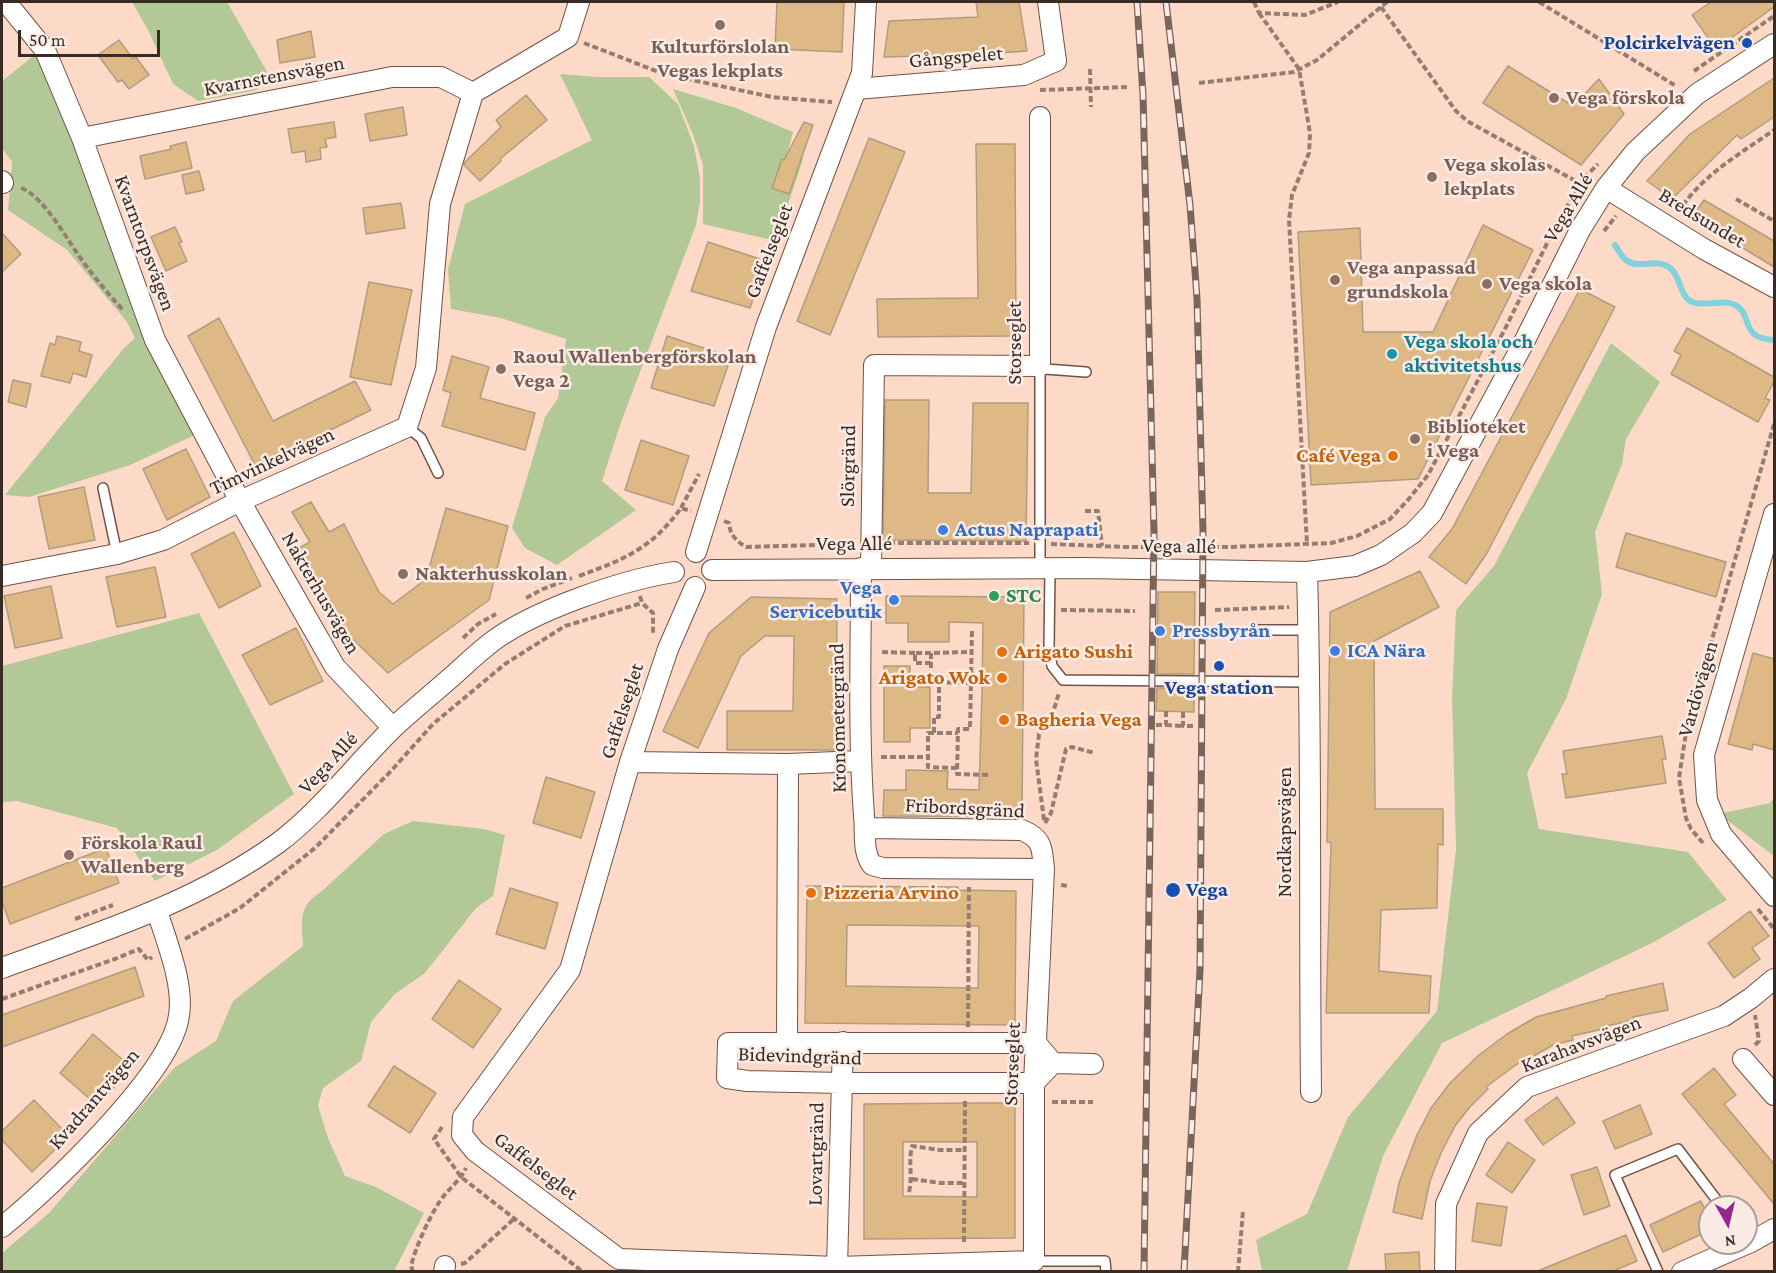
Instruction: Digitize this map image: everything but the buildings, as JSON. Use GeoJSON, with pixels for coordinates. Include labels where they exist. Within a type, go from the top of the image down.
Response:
{"type":"FeatureCollection","features":[{"type":"Feature","properties":{"kind":"street","name":"Kvarntorpsvägen"},"geometry":{"type":"LineString","coordinates":[[6,2],[45,50],[82,138],[155,340],[240,501]]}},
{"type":"Feature","properties":{"kind":"street"},"geometry":{"type":"LineString","coordinates":[[407,427],[426,368],[440,204],[473,93],[568,37],[579,2]]}},
{"type":"Feature","properties":{"kind":"street","name":"Gaffelseglet"},"geometry":{"type":"LineString","coordinates":[[696,552],[766,327],[862,73],[866,2]]}},
{"type":"Feature","properties":{"kind":"street","name":"Gångspelet"},"geometry":{"type":"LineString","coordinates":[[856,89],[1024,75],[1056,61],[1048,2]]}},
{"type":"Feature","properties":{"kind":"street","name":"Vega Allé"},"geometry":{"type":"LineString","coordinates":[[1307,572],[1355,566],[1381,555],[1413,533],[1432,513],[1523,344],[1580,230],[1606,188],[1635,152],[1697,94],[1774,44]]}},
{"type":"Feature","properties":{"kind":"street","name":"Kvarnstensvägen"},"geometry":{"type":"LineString","coordinates":[[82,138],[392,77],[441,77],[473,93]]}},
{"type":"Feature","properties":{"kind":"street","name":"Storseglet"},"geometry":{"type":"LineString","coordinates":[[1040,117],[1040,366]]}},
{"type":"Feature","properties":{"kind":"street","name":"Bredsundet"},"geometry":{"type":"LineString","coordinates":[[1606,188],[1704,249],[1774,287]]}},
{"type":"Feature","properties":{"kind":"street","name":"Slörgränd"},"geometry":{"type":"LineString","coordinates":[[866,568],[874,365],[1040,366]]}},
{"type":"Feature","properties":{"kind":"street","name":"Timvinkelvägen"},"geometry":{"type":"LineString","coordinates":[[2,576],[117,554],[163,540],[240,501],[407,427]]}},
{"type":"Feature","properties":{"kind":"street","name":"Nakterhusvägen"},"geometry":{"type":"LineString","coordinates":[[240,501],[334,667],[393,728]]}},
{"type":"Feature","properties":{"kind":"street","name":"Vardövägen"},"geometry":{"type":"LineString","coordinates":[[1774,514],[1704,755],[1707,800],[1721,834],[1774,896]]}},
{"type":"Feature","properties":{"kind":"street"},"geometry":{"type":"LineString","coordinates":[[696,552],[706,556],[711,562],[712,570],[707,581],[695,587],[680,582],[674,572],[678,561],[696,552]]}},
{"type":"Feature","properties":{"kind":"street","name":"Kronometergränd"},"geometry":{"type":"LineString","coordinates":[[866,568],[860,761],[865,855],[872,865],[883,868],[1044,869]]}},
{"type":"Feature","properties":{"kind":"street","name":"Vega Allé"},"geometry":{"type":"LineString","coordinates":[[712,570],[1045,568]]}},
{"type":"Feature","properties":{"kind":"street","name":"Vega allé"},"geometry":{"type":"LineString","coordinates":[[1045,568],[1307,572]]}},
{"type":"Feature","properties":{"kind":"street","name":"Vega Allé"},"geometry":{"type":"LineString","coordinates":[[2,968],[157,911],[239,870],[280,841],[321,807],[393,728],[493,641],[527,621],[563,605],[637,579],[674,572]]}},
{"type":"Feature","properties":{"kind":"street","name":"Nordkapsvägen"},"geometry":{"type":"LineString","coordinates":[[1307,572],[1310,682],[1308,916],[1311,1092]]}},
{"type":"Feature","properties":{"kind":"street","name":"Gaffelseglet"},"geometry":{"type":"LineString","coordinates":[[695,587],[668,649],[630,762],[570,970],[463,1117],[462,1135],[475,1151],[619,1259],[837,1267],[1034,1262]]}},
{"type":"Feature","properties":{"kind":"street"},"geometry":{"type":"LineString","coordinates":[[630,762],[788,765],[860,761]]}},
{"type":"Feature","properties":{"kind":"street"},"geometry":{"type":"LineString","coordinates":[[787,1043],[788,765]]}},
{"type":"Feature","properties":{"kind":"street","name":"Fribordsgränd"},"geometry":{"type":"LineString","coordinates":[[865,828],[1022,830],[1034,835],[1041,845],[1044,869]]}},
{"type":"Feature","properties":{"kind":"street","name":"Storseglet"},"geometry":{"type":"LineString","coordinates":[[1034,1262],[1034,1083],[1044,869]]}},
{"type":"Feature","properties":{"kind":"street","name":"Kvadrantvägen"},"geometry":{"type":"LineString","coordinates":[[2,1227],[48,1186],[106,1126],[142,1085],[170,1044],[179,1021],[180,997],[174,967],[157,911]]}},
{"type":"Feature","properties":{"kind":"street","name":"Karahavsvägen"},"geometry":{"type":"LineString","coordinates":[[1445,1272],[1446,1204],[1478,1133],[1527,1087],[1724,1016],[1751,999],[1774,979]]}},
{"type":"Feature","properties":{"kind":"street","name":"Lovartgränd"},"geometry":{"type":"LineString","coordinates":[[837,1267],[843,1042]]}},
{"type":"Feature","properties":{"kind":"street","name":"Bidevindgränd"},"geometry":{"type":"LineString","coordinates":[[1034,1083],[842,1083],[727,1078],[728,1043],[1036,1043]]}},
{"type":"Feature","properties":{"kind":"street"},"geometry":{"type":"LineString","coordinates":[[1036,1043],[1053,1063]]}},
{"type":"Feature","properties":{"kind":"street"},"geometry":{"type":"LineString","coordinates":[[1743,1059],[1774,1095]]}},
{"type":"Feature","properties":{"kind":"street"},"geometry":{"type":"LineString","coordinates":[[1034,1083],[1053,1063],[1093,1064]]}},
{"type":"Feature","properties":{"kind":"street"},"geometry":{"type":"LineString","coordinates":[[1758,1235],[1774,1229]]}},
{"type":"Feature","properties":{"kind":"street"},"geometry":{"type":"LineString","coordinates":[[1682,1272],[1717,1255]]}},
{"type":"Feature","properties":{"kind":"lane"},"geometry":{"type":"LineString","coordinates":[[1040,366],[1045,369],[1086,372]]}},
{"type":"Feature","properties":{"kind":"lane","name":"Storseglet"},"geometry":{"type":"LineString","coordinates":[[1040,366],[1045,568],[1050,657],[1052,666],[1063,680],[1310,682]]}},
{"type":"Feature","properties":{"kind":"lane"},"geometry":{"type":"LineString","coordinates":[[407,427],[421,438],[438,474]]}},
{"type":"Feature","properties":{"kind":"lane"},"geometry":{"type":"LineString","coordinates":[[103,488],[117,554]]}},
{"type":"Feature","properties":{"kind":"lane"},"geometry":{"type":"LineString","coordinates":[[1254,630],[1309,630]]}},
{"type":"Feature","properties":{"kind":"lane"},"geometry":{"type":"LineString","coordinates":[[1658,1272],[1615,1175],[1678,1149],[1713,1195]]}},
{"type":"Feature","properties":{"kind":"lane"},"geometry":{"type":"LineString","coordinates":[[1034,1262],[1106,1261],[1106,1272]]}},
{"type":"Feature","properties":{"kind":"path"},"geometry":{"type":"LineString","coordinates":[[1254,2],[1259,13],[1299,69],[1310,134],[1309,153],[1292,195],[1289,220],[1307,544]]}},
{"type":"Feature","properties":{"kind":"path"},"geometry":{"type":"LineString","coordinates":[[1259,13],[1305,15],[1338,2]]}},
{"type":"Feature","properties":{"kind":"path"},"geometry":{"type":"LineString","coordinates":[[1199,83],[1294,72],[1317,60],[1387,2]]}},
{"type":"Feature","properties":{"kind":"path"},"geometry":{"type":"LineString","coordinates":[[1539,2],[1676,86]]}},
{"type":"Feature","properties":{"kind":"path"},"geometry":{"type":"LineString","coordinates":[[1381,7],[1456,111],[1467,121],[1581,184]]}},
{"type":"Feature","properties":{"kind":"path"},"geometry":{"type":"LineString","coordinates":[[568,37],[664,74],[772,97],[838,102]]}},
{"type":"Feature","properties":{"kind":"path"},"geometry":{"type":"LineString","coordinates":[[1090,69],[1091,107]]}},
{"type":"Feature","properties":{"kind":"path"},"geometry":{"type":"LineString","coordinates":[[1053,89],[1129,87]]}},
{"type":"Feature","properties":{"kind":"path"},"geometry":{"type":"LineString","coordinates":[[1682,207],[1706,179],[1774,130]]}},
{"type":"Feature","properties":{"kind":"path"},"geometry":{"type":"LineString","coordinates":[[2,182],[24,189],[40,203],[60,226],[101,286],[127,315]]}},
{"type":"Feature","properties":{"kind":"path"},"geometry":{"type":"LineString","coordinates":[[1736,199],[1774,221]]}},
{"type":"Feature","properties":{"kind":"path"},"geometry":{"type":"LineString","coordinates":[[1085,511],[1098,511],[1102,546]]}},
{"type":"Feature","properties":{"kind":"path"},"geometry":{"type":"LineString","coordinates":[[1215,610],[1308,607]]}},
{"type":"Feature","properties":{"kind":"path"},"geometry":{"type":"LineString","coordinates":[[1049,610],[1135,611]]}},
{"type":"Feature","properties":{"kind":"path"},"geometry":{"type":"LineString","coordinates":[[653,613],[662,616]]}},
{"type":"Feature","properties":{"kind":"path"},"geometry":{"type":"LineString","coordinates":[[972,632],[970,729],[958,729],[957,774],[991,775]]}},
{"type":"Feature","properties":{"kind":"path"},"geometry":{"type":"LineString","coordinates":[[882,652],[971,652]]}},
{"type":"Feature","properties":{"kind":"path"},"geometry":{"type":"LineString","coordinates":[[915,653],[915,663],[931,663]]}},
{"type":"Feature","properties":{"kind":"path"},"geometry":{"type":"LineString","coordinates":[[931,653],[931,682],[971,683]]}},
{"type":"Feature","properties":{"kind":"path"},"geometry":{"type":"LineString","coordinates":[[934,733],[934,717],[939,717],[939,682]]}},
{"type":"Feature","properties":{"kind":"path"},"geometry":{"type":"LineString","coordinates":[[1166,711],[1166,725]]}},
{"type":"Feature","properties":{"kind":"path"},"geometry":{"type":"LineString","coordinates":[[1183,711],[1183,726]]}},
{"type":"Feature","properties":{"kind":"path"},"geometry":{"type":"LineString","coordinates":[[1156,725],[1194,726]]}},
{"type":"Feature","properties":{"kind":"path"},"geometry":{"type":"LineString","coordinates":[[957,768],[928,767],[928,733],[958,734]]}},
{"type":"Feature","properties":{"kind":"path"},"geometry":{"type":"LineString","coordinates":[[1044,825],[1051,813],[1066,749],[1072,747],[1095,753]]}},
{"type":"Feature","properties":{"kind":"path"},"geometry":{"type":"LineString","coordinates":[[881,757],[928,757]]}},
{"type":"Feature","properties":{"kind":"path"},"geometry":{"type":"LineString","coordinates":[[968,1027],[969,886]]}},
{"type":"Feature","properties":{"kind":"path"},"geometry":{"type":"LineString","coordinates":[[74,920],[117,903]]}},
{"type":"Feature","properties":{"kind":"path"},"geometry":{"type":"LineString","coordinates":[[1756,1020],[1759,1041]]}},
{"type":"Feature","properties":{"kind":"path"},"geometry":{"type":"LineString","coordinates":[[964,1242],[965,1101]]}},
{"type":"Feature","properties":{"kind":"path"},"geometry":{"type":"LineString","coordinates":[[1046,1102],[1093,1102]]}},
{"type":"Feature","properties":{"kind":"path"},"geometry":{"type":"LineString","coordinates":[[909,1192],[912,1179],[909,1158],[912,1146],[940,1150],[965,1150]]}},
{"type":"Feature","properties":{"kind":"path"},"geometry":{"type":"LineString","coordinates":[[413,1272],[411,1266],[414,1254],[440,1200],[462,1177],[475,1151]]}},
{"type":"Feature","properties":{"kind":"path"},"geometry":{"type":"LineString","coordinates":[[462,1177],[583,1272]]}},
{"type":"Feature","properties":{"kind":"path"},"geometry":{"type":"LineString","coordinates":[[912,1179],[940,1183],[965,1183]]}},
{"type":"Feature","properties":{"kind":"path"},"geometry":{"type":"LineString","coordinates":[[1238,1272],[1243,1211]]}},
{"type":"Feature","properties":{"kind":"path"},"geometry":{"type":"LineString","coordinates":[[444,1269],[465,1263],[515,1218]]}},
{"type":"Feature","properties":{"kind":"green space"},"geometry":{"type":"Polygon","coordinates":[[[132,2],[227,2],[269,75],[257,90],[198,101],[173,84],[132,2]]]}},
{"type":"Feature","properties":{"kind":"green space"},"geometry":{"type":"Polygon","coordinates":[[[37,53],[195,435],[130,465],[29,497],[5,495],[124,348],[135,338],[127,322],[67,250],[8,210],[12,162],[2,148],[2,81],[37,53]]]}},
{"type":"Feature","properties":{"kind":"green space"},"geometry":{"type":"Polygon","coordinates":[[[560,74],[649,77],[678,104],[694,146],[700,178],[700,202],[696,225],[621,422],[602,481],[636,510],[557,565],[525,548],[512,528],[545,417],[558,398],[566,339],[501,318],[451,309],[448,269],[465,204],[592,140],[560,74]]]}},
{"type":"Feature","properties":{"kind":"green space"},"geometry":{"type":"Polygon","coordinates":[[[673,89],[736,108],[793,132],[788,151],[803,159],[776,241],[703,224],[703,165],[692,132],[673,89]]]}},
{"type":"Feature","properties":{"kind":"green space"},"geometry":{"type":"Polygon","coordinates":[[[1611,343],[1660,382],[1626,439],[1622,464],[1595,532],[1602,594],[1566,699],[1527,773],[1539,829],[1688,852],[1727,900],[1652,943],[1442,1043],[1383,1156],[1347,1271],[1262,1271],[1256,1240],[1307,1214],[1348,1117],[1437,1011],[1456,849],[1452,697],[1456,610],[1494,566],[1611,343]]]}},
{"type":"Feature","properties":{"kind":"green space"},"geometry":{"type":"Polygon","coordinates":[[[199,613],[294,794],[217,850],[155,881],[117,828],[17,801],[2,802],[2,666],[199,613]]]}},
{"type":"Feature","properties":{"kind":"green space"},"geometry":{"type":"Polygon","coordinates":[[[1774,798],[1774,856],[1719,814],[1770,803],[1774,798]]]}},
{"type":"Feature","properties":{"kind":"green space"},"geometry":{"type":"Polygon","coordinates":[[[413,821],[484,829],[505,835],[493,896],[476,908],[425,973],[395,994],[371,1022],[361,1061],[323,1088],[318,1106],[328,1138],[345,1176],[376,1187],[424,1213],[394,1271],[2,1271],[2,1253],[49,1213],[174,1068],[216,1041],[233,1001],[303,946],[303,915],[308,903],[384,834],[413,821]]]}},
{"type":"Feature","properties":{"kind":"waterway"},"geometry":{"type":"LineString","coordinates":[[1615,245],[1623,257],[1631,263],[1659,264],[1670,268],[1685,295],[1692,302],[1702,304],[1723,302],[1740,308],[1755,335],[1774,340]]}},
{"type":"Feature","properties":{"kind":"railway"},"geometry":{"type":"LineString","coordinates":[[1137,2],[1143,95],[1154,532],[1144,1272]]}},
{"type":"Feature","properties":{"kind":"railway"},"geometry":{"type":"LineString","coordinates":[[1166,2],[1190,205],[1197,298],[1203,532],[1200,970],[1184,1272]]}},
{"type":"Feature","properties":{"kind":"place","name":"Kulturförslolan Vegas lekplats"},"geometry":{"type":"Point","coordinates":[720,25]}},
{"type":"Feature","properties":{"kind":"place","name":"Polcirkelvägen"},"geometry":{"type":"Point","coordinates":[1747,43]}},
{"type":"Feature","properties":{"kind":"place","name":"Vega förskola"},"geometry":{"type":"Point","coordinates":[1554,98]}},
{"type":"Feature","properties":{"kind":"place","name":"Vega skolas lekplats"},"geometry":{"type":"Point","coordinates":[1432,177]}},
{"type":"Feature","properties":{"kind":"place","name":"Vega anpassad grundskola"},"geometry":{"type":"Point","coordinates":[1335,280]}},
{"type":"Feature","properties":{"kind":"place","name":"Vega skola"},"geometry":{"type":"Point","coordinates":[1487,284]}},
{"type":"Feature","properties":{"kind":"place","name":"Vega skola och aktivitetshus"},"geometry":{"type":"Point","coordinates":[1392,354]}},
{"type":"Feature","properties":{"kind":"place","name":"Raoul Wallenbergförskolan Vega 2"},"geometry":{"type":"Point","coordinates":[501,369]}},
{"type":"Feature","properties":{"kind":"place","name":"Biblioteket i Vega"},"geometry":{"type":"Point","coordinates":[1415,439]}},
{"type":"Feature","properties":{"kind":"place","name":"Café Vega"},"geometry":{"type":"Point","coordinates":[1393,456]}},
{"type":"Feature","properties":{"kind":"place","name":"Actus Naprapati"},"geometry":{"type":"Point","coordinates":[943,530]}},
{"type":"Feature","properties":{"kind":"place","name":"Nakterhusskolan"},"geometry":{"type":"Point","coordinates":[403,574]}},
{"type":"Feature","properties":{"kind":"place","name":"STC"},"geometry":{"type":"Point","coordinates":[994,596]}},
{"type":"Feature","properties":{"kind":"place","name":"Vega Servicebutik"},"geometry":{"type":"Point","coordinates":[894,600]}},
{"type":"Feature","properties":{"kind":"place","name":"Pressbyrån"},"geometry":{"type":"Point","coordinates":[1160,631]}},
{"type":"Feature","properties":{"kind":"place","name":"ICA Nära"},"geometry":{"type":"Point","coordinates":[1335,651]}},
{"type":"Feature","properties":{"kind":"place","name":"Arigato Sushi"},"geometry":{"type":"Point","coordinates":[1002,652]}},
{"type":"Feature","properties":{"kind":"place","name":"Vega station"},"geometry":{"type":"Point","coordinates":[1219,666]}},
{"type":"Feature","properties":{"kind":"place","name":"Arigato Wok"},"geometry":{"type":"Point","coordinates":[1002,678]}},
{"type":"Feature","properties":{"kind":"place","name":"Bagheria Vega"},"geometry":{"type":"Point","coordinates":[1004,720]}},
{"type":"Feature","properties":{"kind":"place","name":"Förskola Raul Wallenberg"},"geometry":{"type":"Point","coordinates":[69,855]}},
{"type":"Feature","properties":{"kind":"place","name":"Vega"},"geometry":{"type":"Point","coordinates":[1173,890]}},
{"type":"Feature","properties":{"kind":"place","name":"Pizzeria Arvino"},"geometry":{"type":"Point","coordinates":[811,893]}}]}
